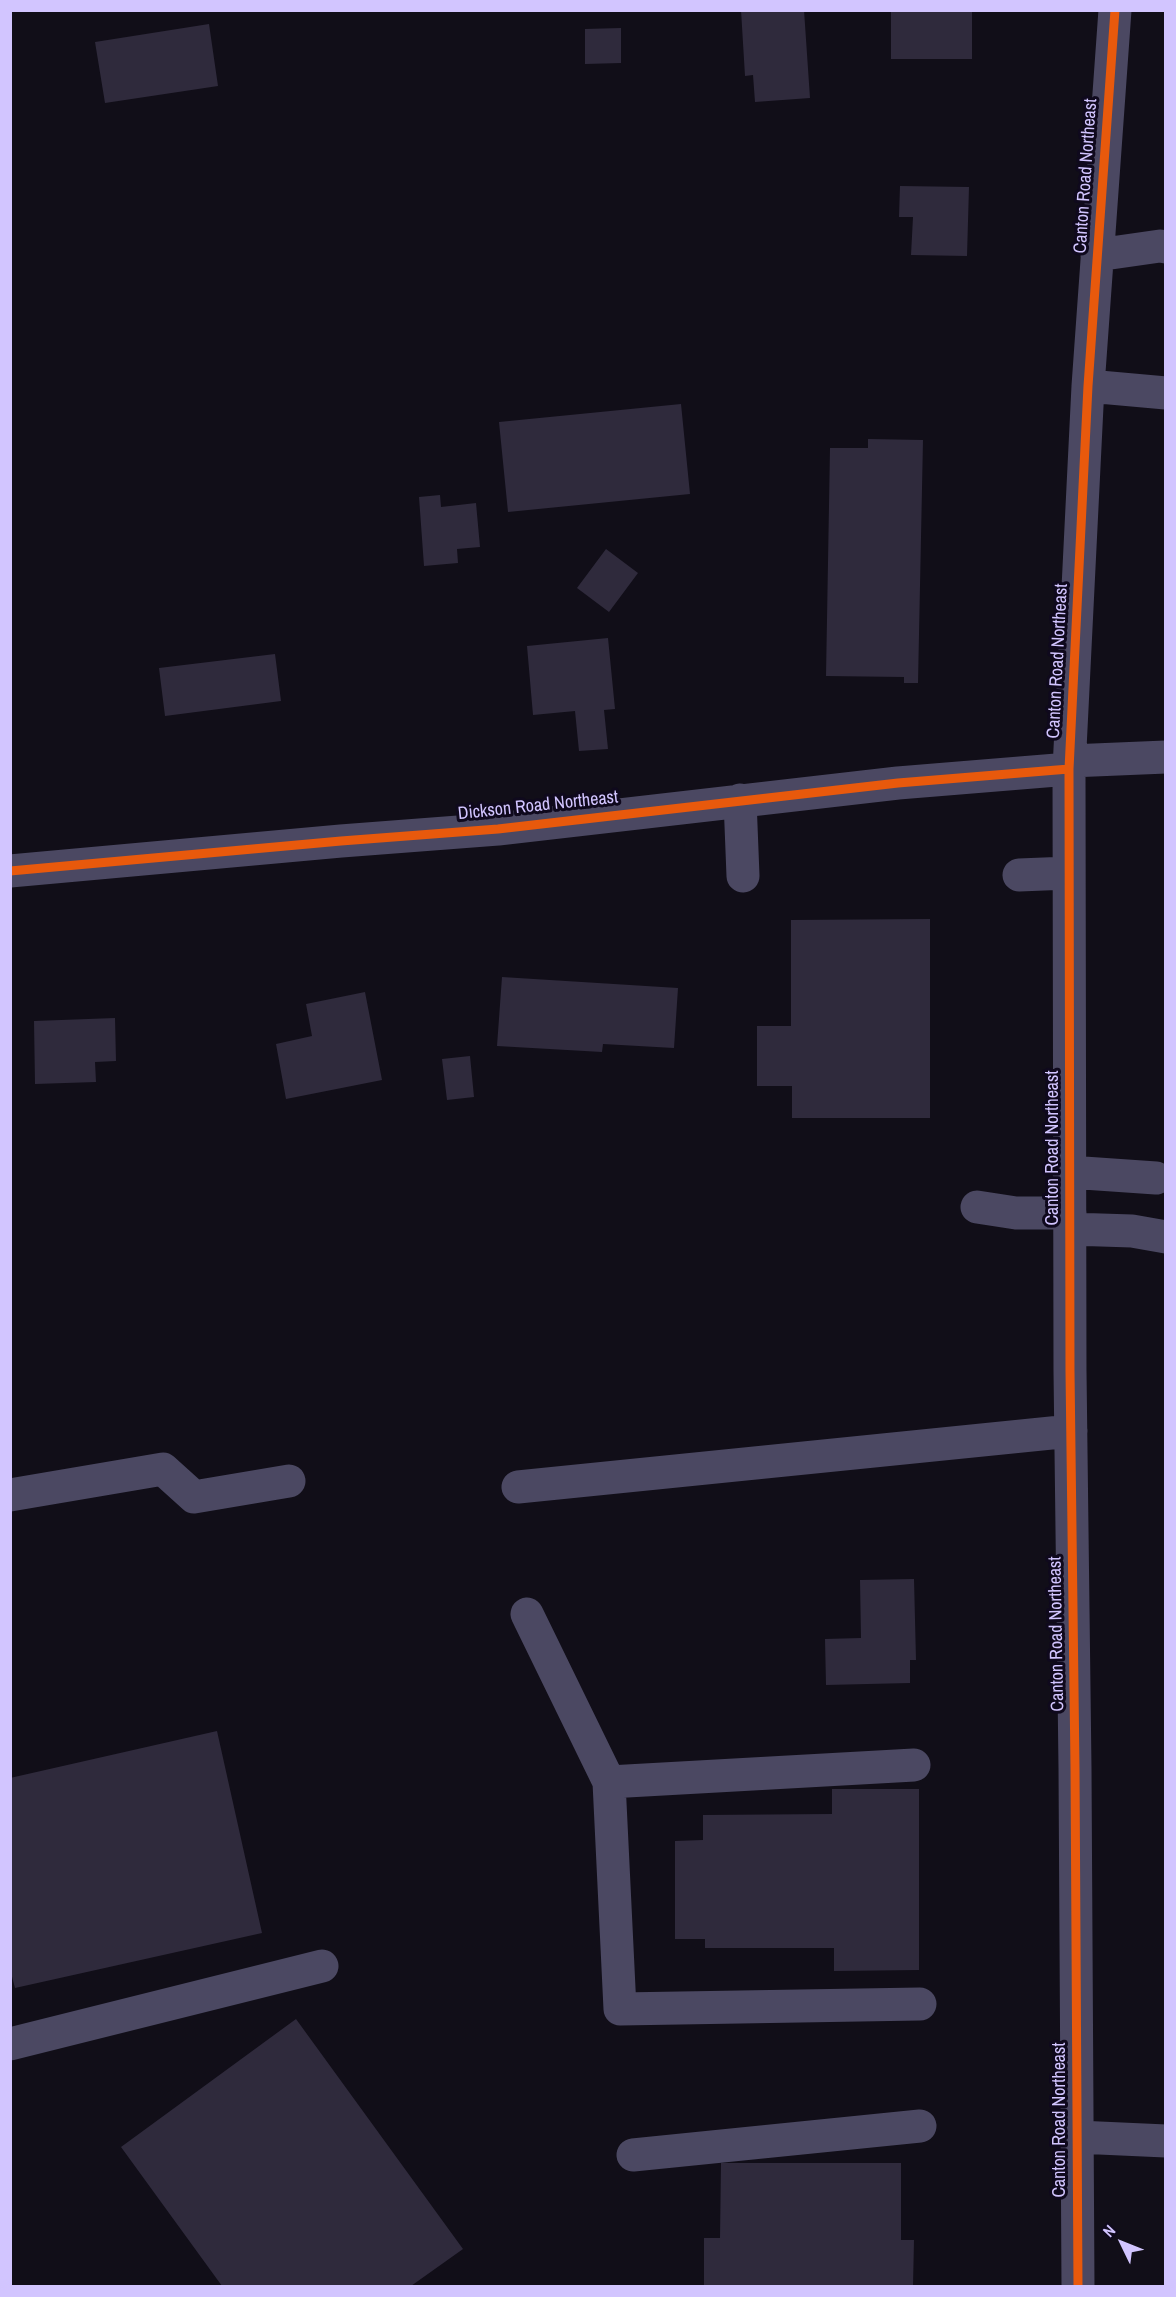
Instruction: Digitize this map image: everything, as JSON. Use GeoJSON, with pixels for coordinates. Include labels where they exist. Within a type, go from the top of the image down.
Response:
{"type":"FeatureCollection","features":[{"type":"Feature","properties":{"kind":"street","name":"Canton Road Northeast"},"geometry":{"type":"LineString","coordinates":[[1078,2286],[1071,1431],[1070,765],[1088,386],[1115,10]]}},
{"type":"Feature","properties":{"kind":"street"},"geometry":{"type":"LineString","coordinates":[[1097,255],[1166,247]]}},
{"type":"Feature","properties":{"kind":"street"},"geometry":{"type":"LineString","coordinates":[[1088,386],[1166,393]]}},
{"type":"Feature","properties":{"kind":"street","name":"Dickson Road Northeast"},"geometry":{"type":"LineString","coordinates":[[10,871],[498,829],[740,800],[1166,757]]}},
{"type":"Feature","properties":{"kind":"street"},"geometry":{"type":"LineString","coordinates":[[740,800],[743,876]]}},
{"type":"Feature","properties":{"kind":"street"},"geometry":{"type":"LineString","coordinates":[[1019,874],[1069,873]]}},
{"type":"Feature","properties":{"kind":"street"},"geometry":{"type":"LineString","coordinates":[[1070,1172],[1156,1178]]}},
{"type":"Feature","properties":{"kind":"street"},"geometry":{"type":"LineString","coordinates":[[977,1207],[1166,1237]]}},
{"type":"Feature","properties":{"kind":"street"},"geometry":{"type":"LineString","coordinates":[[518,1487],[1071,1431]]}},
{"type":"Feature","properties":{"kind":"street"},"geometry":{"type":"LineString","coordinates":[[10,1495],[163,1468],[194,1497],[288,1481]]}},
{"type":"Feature","properties":{"kind":"street"},"geometry":{"type":"LineString","coordinates":[[527,1614],[609,1782],[620,2009],[920,2004]]}},
{"type":"Feature","properties":{"kind":"street"},"geometry":{"type":"LineString","coordinates":[[609,1782],[914,1765]]}},
{"type":"Feature","properties":{"kind":"street"},"geometry":{"type":"LineString","coordinates":[[10,2044],[322,1966]]}},
{"type":"Feature","properties":{"kind":"street"},"geometry":{"type":"LineString","coordinates":[[633,2155],[920,2126]]}},
{"type":"Feature","properties":{"kind":"street"},"geometry":{"type":"LineString","coordinates":[[1077,2137],[1166,2141]]}},
{"type":"Feature","properties":{"kind":"building"},"geometry":{"type":"Polygon","coordinates":[[[741,10],[804,10],[810,98],[755,102],[753,75],[745,76],[741,10]]]}},
{"type":"Feature","properties":{"kind":"building"},"geometry":{"type":"Polygon","coordinates":[[[891,10],[972,10],[972,59],[891,59],[891,10]]]}},
{"type":"Feature","properties":{"kind":"building"},"geometry":{"type":"Polygon","coordinates":[[[209,24],[218,86],[105,103],[95,42],[209,24]]]}},
{"type":"Feature","properties":{"kind":"building"},"geometry":{"type":"Polygon","coordinates":[[[621,28],[621,63],[585,64],[585,29],[621,28]]]}},
{"type":"Feature","properties":{"kind":"building"},"geometry":{"type":"Polygon","coordinates":[[[900,186],[969,187],[967,256],[911,255],[913,217],[899,217],[900,186]]]}},
{"type":"Feature","properties":{"kind":"building"},"geometry":{"type":"Polygon","coordinates":[[[681,404],[690,494],[508,512],[499,422],[681,404]]]}},
{"type":"Feature","properties":{"kind":"building"},"geometry":{"type":"Polygon","coordinates":[[[868,439],[923,440],[918,683],[904,683],[904,677],[826,676],[830,448],[868,448],[868,439]]]}},
{"type":"Feature","properties":{"kind":"building"},"geometry":{"type":"Polygon","coordinates":[[[440,495],[441,507],[476,503],[480,547],[457,549],[458,563],[424,566],[419,497],[440,495]]]}},
{"type":"Feature","properties":{"kind":"building"},"geometry":{"type":"Polygon","coordinates":[[[606,549],[638,573],[609,612],[577,588],[606,549]]]}},
{"type":"Feature","properties":{"kind":"building"},"geometry":{"type":"Polygon","coordinates":[[[608,638],[615,709],[604,710],[608,749],[579,751],[575,711],[533,715],[527,646],[608,638]]]}},
{"type":"Feature","properties":{"kind":"building"},"geometry":{"type":"Polygon","coordinates":[[[275,654],[281,701],[165,716],[159,668],[275,654]]]}},
{"type":"Feature","properties":{"kind":"building"},"geometry":{"type":"Polygon","coordinates":[[[930,919],[930,1118],[792,1118],[792,1086],[757,1086],[757,1026],[791,1026],[791,920],[930,919]]]}},
{"type":"Feature","properties":{"kind":"building"},"geometry":{"type":"Polygon","coordinates":[[[502,977],[678,988],[674,1048],[603,1044],[602,1052],[497,1046],[502,977]]]}},
{"type":"Feature","properties":{"kind":"building"},"geometry":{"type":"Polygon","coordinates":[[[365,992],[382,1080],[286,1099],[276,1044],[312,1036],[306,1004],[365,992]]]}},
{"type":"Feature","properties":{"kind":"building"},"geometry":{"type":"Polygon","coordinates":[[[115,1018],[116,1061],[95,1062],[96,1082],[35,1084],[34,1021],[115,1018]]]}},
{"type":"Feature","properties":{"kind":"building"},"geometry":{"type":"Polygon","coordinates":[[[470,1056],[474,1097],[447,1100],[442,1059],[470,1056]]]}},
{"type":"Feature","properties":{"kind":"building"},"geometry":{"type":"Polygon","coordinates":[[[914,1579],[916,1660],[910,1660],[910,1683],[826,1685],[825,1639],[861,1638],[860,1580],[914,1579]]]}},
{"type":"Feature","properties":{"kind":"building"},"geometry":{"type":"Polygon","coordinates":[[[217,1731],[262,1933],[15,1988],[10,1969],[10,1778],[217,1731]]]}},
{"type":"Feature","properties":{"kind":"building"},"geometry":{"type":"Polygon","coordinates":[[[832,1789],[919,1789],[919,1970],[834,1971],[834,1948],[705,1948],[705,1939],[675,1939],[675,1841],[703,1840],[703,1815],[832,1814],[832,1789]]]}},
{"type":"Feature","properties":{"kind":"building"},"geometry":{"type":"Polygon","coordinates":[[[296,2019],[463,2249],[411,2286],[222,2286],[121,2147],[296,2019]]]}},
{"type":"Feature","properties":{"kind":"building"},"geometry":{"type":"Polygon","coordinates":[[[721,2163],[901,2163],[901,2240],[914,2240],[913,2286],[704,2286],[704,2238],[720,2238],[721,2163]]]}},
{"type":"Feature","properties":{"kind":"cycle path"},"geometry":{"type":"LineString","coordinates":[[1078,2286],[1070,1371],[1069,769],[1088,386],[1115,10]]}},
{"type":"Feature","properties":{"kind":"cycle path"},"geometry":{"type":"LineString","coordinates":[[10,871],[498,829],[898,783],[1069,769]]}}]}
